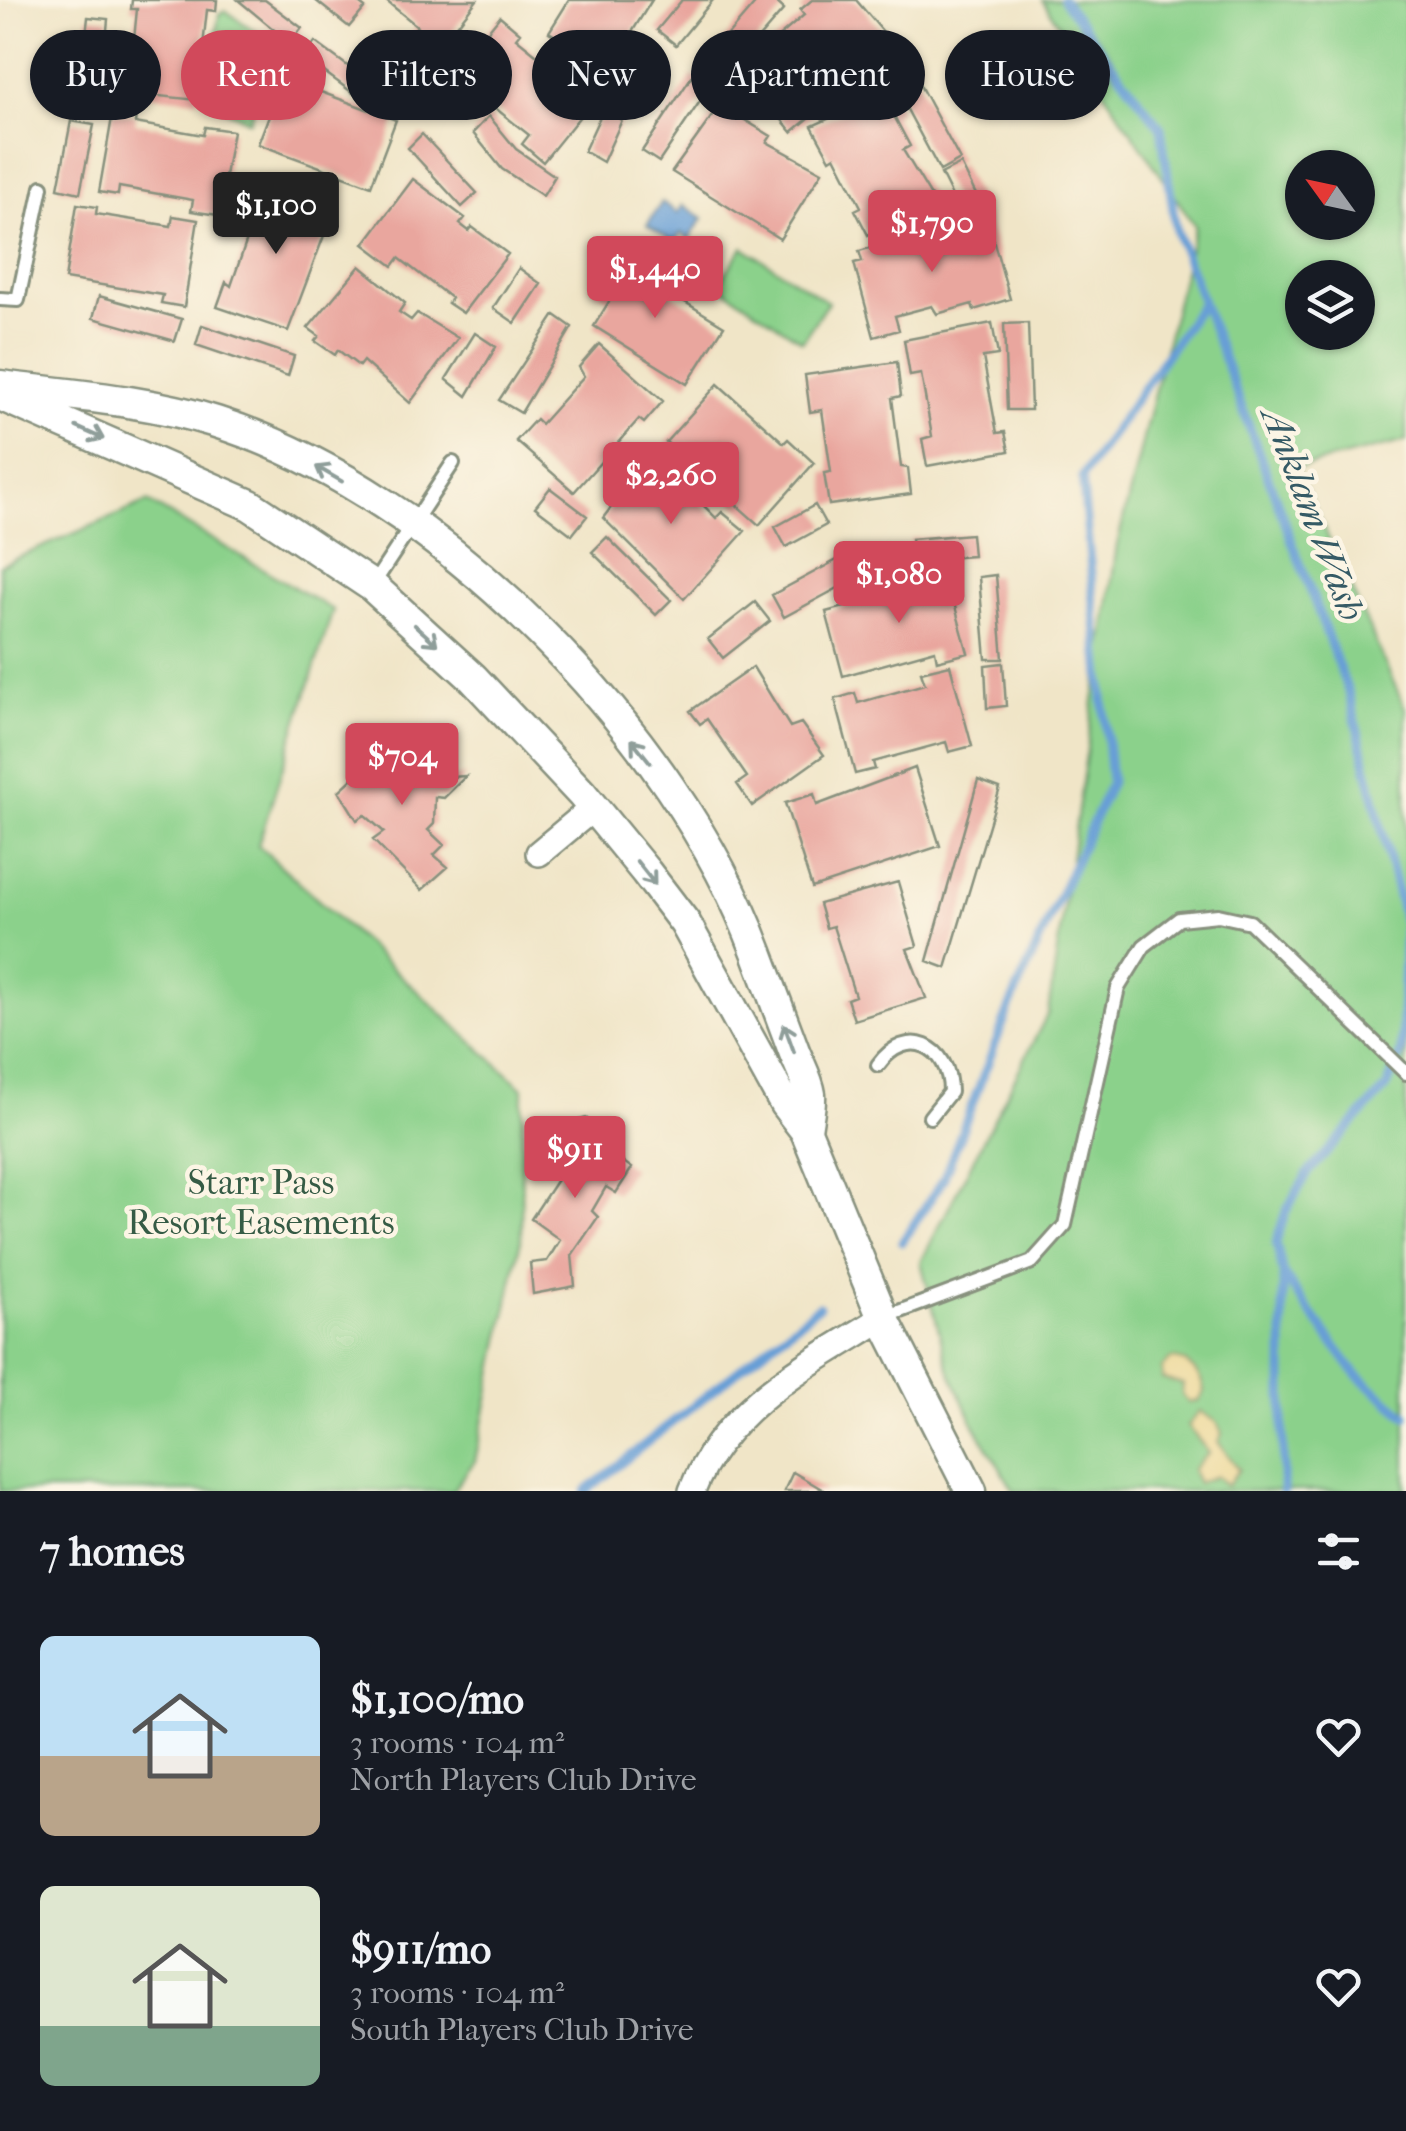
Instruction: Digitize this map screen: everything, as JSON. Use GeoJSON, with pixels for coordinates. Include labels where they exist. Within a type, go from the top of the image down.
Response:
{"type":"FeatureCollection","features":[{"type":"Feature","properties":{"kind":"street"},"geometry":{"type":"LineString","coordinates":[[0,386],[138,404],[218,422],[302,458],[414,522],[497,588],[596,696],[669,785],[735,893],[810,1094],[806,1131]]}},
{"type":"Feature","properties":{"kind":"street"},"geometry":{"type":"LineString","coordinates":[[0,395],[250,505],[372,586],[473,678],[593,808],[686,924],[785,1104],[806,1131],[883,1318],[972,1491]]}},
{"type":"Feature","properties":{"kind":"street"},"geometry":{"type":"LineString","coordinates":[[539,853],[593,808]]}},
{"type":"Feature","properties":{"kind":"street"},"geometry":{"type":"LineString","coordinates":[[692,1491],[700,1471],[736,1419],[780,1383],[883,1318]]}},
{"type":"Feature","properties":{"kind":"lane"},"geometry":{"type":"LineString","coordinates":[[0,299],[18,300],[42,187]]}},
{"type":"Feature","properties":{"kind":"lane"},"geometry":{"type":"LineString","coordinates":[[372,586],[453,463]]}},
{"type":"Feature","properties":{"kind":"lane"},"geometry":{"type":"LineString","coordinates":[[883,1318],[1032,1262],[1065,1226],[1118,988],[1144,946],[1179,919],[1218,915],[1250,922],[1406,1073]]}},
{"type":"Feature","properties":{"kind":"lane"},"geometry":{"type":"LineString","coordinates":[[878,1064],[886,1053],[911,1043],[930,1048],[944,1060],[950,1092],[942,1107],[930,1116]]}},
{"type":"Feature","properties":{"kind":"green space"},"geometry":{"type":"Polygon","coordinates":[[[1042,0],[1406,0],[1406,441],[1297,468],[1406,710],[1406,1491],[1014,1491],[974,1425],[948,1366],[921,1262],[1048,1013],[1117,545],[1195,226],[1110,100],[1110,30],[1062,30],[1042,0]]]}},
{"type":"Feature","properties":{"kind":"green space"},"geometry":{"type":"Polygon","coordinates":[[[226,11],[253,30],[217,30],[219,14],[226,11]]]}},
{"type":"Feature","properties":{"kind":"green space"},"geometry":{"type":"Polygon","coordinates":[[[743,247],[828,302],[802,341],[718,285],[743,247]]]}},
{"type":"Feature","properties":{"kind":"green space","name":"Starr Pass Resort Easements"},"geometry":{"type":"Polygon","coordinates":[[[148,502],[333,610],[258,845],[523,1088],[521,1239],[475,1461],[452,1491],[0,1491],[0,565],[148,502]]]}},
{"type":"Feature","properties":{"kind":"sand"},"geometry":{"type":"Polygon","coordinates":[[[1171,1359],[1183,1361],[1197,1374],[1204,1391],[1199,1400],[1189,1403],[1182,1395],[1183,1384],[1162,1379],[1162,1368],[1171,1359]]]}},
{"type":"Feature","properties":{"kind":"sand"},"geometry":{"type":"Polygon","coordinates":[[[1200,1411],[1217,1422],[1222,1434],[1218,1442],[1239,1469],[1227,1486],[1217,1476],[1198,1483],[1192,1470],[1209,1453],[1188,1426],[1200,1411]]]}},
{"type":"Feature","properties":{"kind":"water"},"geometry":{"type":"Polygon","coordinates":[[[662,202],[678,213],[683,205],[703,218],[689,239],[681,233],[675,242],[647,225],[662,202]]]}},
{"type":"Feature","properties":{"kind":"building"},"geometry":{"type":"Polygon","coordinates":[[[132,0],[217,0],[216,11],[207,10],[205,30],[181,30],[181,98],[161,96],[161,30],[135,30],[137,9],[131,9],[132,0]]]}},
{"type":"Feature","properties":{"kind":"building"},"geometry":{"type":"Polygon","coordinates":[[[238,0],[265,0],[302,28],[274,30],[238,0]]]}},
{"type":"Feature","properties":{"kind":"building"},"geometry":{"type":"Polygon","coordinates":[[[315,0],[355,0],[365,8],[349,27],[315,0]]]}},
{"type":"Feature","properties":{"kind":"building"},"geometry":{"type":"Polygon","coordinates":[[[385,0],[477,0],[453,30],[414,30],[417,26],[385,0]]]}},
{"type":"Feature","properties":{"kind":"building"},"geometry":{"type":"Polygon","coordinates":[[[569,0],[652,0],[633,30],[550,30],[569,0]]]}},
{"type":"Feature","properties":{"kind":"building"},"geometry":{"type":"Polygon","coordinates":[[[682,0],[713,0],[676,45],[671,41],[671,30],[657,30],[682,0]]]}},
{"type":"Feature","properties":{"kind":"building"},"geometry":{"type":"Polygon","coordinates":[[[758,0],[774,0],[784,9],[766,30],[732,30],[758,0]]]}},
{"type":"Feature","properties":{"kind":"building"},"geometry":{"type":"Polygon","coordinates":[[[812,0],[856,0],[881,30],[787,30],[804,15],[800,10],[812,0]]]}},
{"type":"Feature","properties":{"kind":"building"},"geometry":{"type":"Polygon","coordinates":[[[500,16],[520,33],[516,38],[532,51],[532,120],[577,120],[543,162],[522,144],[529,135],[510,120],[512,30],[489,30],[500,16]]]}},
{"type":"Feature","properties":{"kind":"building"},"geometry":{"type":"Polygon","coordinates":[[[88,17],[108,19],[107,30],[87,30],[88,17]]]}},
{"type":"Feature","properties":{"kind":"building"},"geometry":{"type":"Polygon","coordinates":[[[326,50],[346,65],[346,88],[326,73],[326,50]]]}},
{"type":"Feature","properties":{"kind":"building"},"geometry":{"type":"Polygon","coordinates":[[[691,78],[691,115],[659,162],[642,151],[663,120],[671,120],[671,108],[691,78]]]}},
{"type":"Feature","properties":{"kind":"building"},"geometry":{"type":"Polygon","coordinates":[[[326,94],[346,101],[346,120],[396,120],[371,186],[258,144],[267,120],[326,120],[326,94]]]}},
{"type":"Feature","properties":{"kind":"building"},"geometry":{"type":"Polygon","coordinates":[[[925,95],[960,160],[940,171],[913,120],[925,120],[925,95]]]}},
{"type":"Feature","properties":{"kind":"building"},"geometry":{"type":"Polygon","coordinates":[[[112,120],[135,120],[135,123],[203,135],[205,127],[233,131],[218,215],[191,211],[193,200],[119,187],[118,195],[99,192],[112,120]]]}},
{"type":"Feature","properties":{"kind":"building"},"geometry":{"type":"Polygon","coordinates":[[[485,120],[492,120],[516,149],[555,176],[543,196],[502,169],[473,133],[485,120]]]}},
{"type":"Feature","properties":{"kind":"building"},"geometry":{"type":"Polygon","coordinates":[[[598,120],[622,120],[603,162],[584,151],[598,120]]]}},
{"type":"Feature","properties":{"kind":"building"},"geometry":{"type":"Polygon","coordinates":[[[709,120],[745,120],[771,136],[767,142],[822,172],[780,239],[672,172],[709,120]]]}},
{"type":"Feature","properties":{"kind":"building"},"geometry":{"type":"Polygon","coordinates":[[[782,120],[807,120],[792,132],[782,120]]]}},
{"type":"Feature","properties":{"kind":"building"},"geometry":{"type":"Polygon","coordinates":[[[825,120],[896,120],[910,146],[903,150],[934,201],[868,235],[855,210],[861,207],[835,156],[830,159],[812,126],[825,120]]]}},
{"type":"Feature","properties":{"kind":"building"},"geometry":{"type":"Polygon","coordinates":[[[71,121],[94,125],[80,193],[58,188],[71,121]]]}},
{"type":"Feature","properties":{"kind":"building"},"geometry":{"type":"Polygon","coordinates":[[[422,134],[477,193],[462,207],[408,148],[422,134]]]}},
{"type":"Feature","properties":{"kind":"building"},"geometry":{"type":"Polygon","coordinates":[[[961,164],[982,207],[961,214],[941,174],[961,164]]]}},
{"type":"Feature","properties":{"kind":"building"},"geometry":{"type":"Polygon","coordinates":[[[413,179],[465,218],[460,224],[469,231],[472,227],[508,254],[463,313],[448,303],[451,298],[399,258],[393,266],[364,244],[413,179]]]}},
{"type":"Feature","properties":{"kind":"building"},"geometry":{"type":"Polygon","coordinates":[[[256,183],[334,209],[288,331],[217,307],[226,282],[231,286],[252,225],[243,222],[256,183]]]}},
{"type":"Feature","properties":{"kind":"building"},"geometry":{"type":"Polygon","coordinates":[[[77,204],[97,207],[96,214],[171,226],[173,216],[198,220],[184,307],[161,303],[163,295],[65,279],[77,204]]]}},
{"type":"Feature","properties":{"kind":"building"},"geometry":{"type":"Polygon","coordinates":[[[986,214],[1010,299],[974,310],[972,304],[937,314],[932,306],[895,316],[899,330],[874,337],[854,263],[862,261],[859,251],[880,245],[882,252],[940,236],[938,227],[986,214]]]}},
{"type":"Feature","properties":{"kind":"building"},"geometry":{"type":"Polygon","coordinates":[[[633,258],[667,280],[662,288],[724,326],[687,384],[594,326],[610,300],[591,288],[603,269],[619,280],[633,258]]]}},
{"type":"Feature","properties":{"kind":"building"},"geometry":{"type":"Polygon","coordinates":[[[360,266],[405,303],[399,312],[411,320],[417,313],[458,338],[410,403],[363,361],[359,366],[338,350],[335,355],[315,341],[319,336],[308,328],[360,266]]]}},
{"type":"Feature","properties":{"kind":"building"},"geometry":{"type":"Polygon","coordinates":[[[519,268],[541,284],[515,323],[493,308],[519,268]]]}},
{"type":"Feature","properties":{"kind":"building"},"geometry":{"type":"Polygon","coordinates":[[[99,296],[182,319],[175,341],[93,318],[99,296]]]}},
{"type":"Feature","properties":{"kind":"building"},"geometry":{"type":"Polygon","coordinates":[[[555,315],[572,327],[521,413],[499,400],[555,315]]]}},
{"type":"Feature","properties":{"kind":"building"},"geometry":{"type":"Polygon","coordinates":[[[992,323],[998,355],[983,357],[997,433],[1005,432],[1009,451],[927,466],[922,439],[932,436],[921,374],[910,376],[904,340],[992,323]]]}},
{"type":"Feature","properties":{"kind":"building"},"geometry":{"type":"Polygon","coordinates":[[[1028,323],[1031,410],[1007,410],[1004,324],[1028,323]]]}},
{"type":"Feature","properties":{"kind":"building"},"geometry":{"type":"Polygon","coordinates":[[[202,325],[294,356],[288,376],[196,345],[202,325]]]}},
{"type":"Feature","properties":{"kind":"building"},"geometry":{"type":"Polygon","coordinates":[[[475,333],[496,347],[467,396],[446,379],[475,333]]]}},
{"type":"Feature","properties":{"kind":"building"},"geometry":{"type":"Polygon","coordinates":[[[599,344],[663,401],[644,423],[639,419],[574,492],[516,441],[536,419],[541,424],[584,376],[579,367],[599,344]]]}},
{"type":"Feature","properties":{"kind":"building"},"geometry":{"type":"Polygon","coordinates":[[[897,362],[901,396],[892,398],[901,467],[908,468],[911,494],[829,505],[824,473],[831,472],[822,410],[810,412],[805,375],[897,362]]]}},
{"type":"Feature","properties":{"kind":"building"},"geometry":{"type":"Polygon","coordinates":[[[718,384],[784,443],[788,439],[814,463],[759,525],[666,442],[718,384]]]}},
{"type":"Feature","properties":{"kind":"building"},"geometry":{"type":"Polygon","coordinates":[[[652,454],[716,518],[722,512],[745,531],[684,599],[603,518],[652,454]]]}},
{"type":"Feature","properties":{"kind":"building"},"geometry":{"type":"Polygon","coordinates":[[[550,488],[587,516],[572,535],[535,507],[550,488]]]}},
{"type":"Feature","properties":{"kind":"building"},"geometry":{"type":"Polygon","coordinates":[[[815,505],[826,525],[786,547],[775,527],[815,505]]]}},
{"type":"Feature","properties":{"kind":"building"},"geometry":{"type":"Polygon","coordinates":[[[971,534],[973,556],[913,560],[911,539],[971,534]]]}},
{"type":"Feature","properties":{"kind":"building"},"geometry":{"type":"Polygon","coordinates":[[[607,537],[671,600],[656,615],[592,552],[607,537]]]}},
{"type":"Feature","properties":{"kind":"building"},"geometry":{"type":"Polygon","coordinates":[[[850,553],[862,575],[784,617],[772,595],[850,553]]]}},
{"type":"Feature","properties":{"kind":"building"},"geometry":{"type":"Polygon","coordinates":[[[944,567],[968,653],[937,661],[935,650],[843,676],[826,612],[910,589],[907,577],[944,567]]]}},
{"type":"Feature","properties":{"kind":"building"},"geometry":{"type":"Polygon","coordinates":[[[996,575],[1003,659],[986,659],[979,577],[996,575]]]}},
{"type":"Feature","properties":{"kind":"building"},"geometry":{"type":"Polygon","coordinates":[[[755,602],[770,621],[723,658],[708,639],[755,602]]]}},
{"type":"Feature","properties":{"kind":"building"},"geometry":{"type":"Polygon","coordinates":[[[1003,663],[1006,706],[987,708],[985,665],[1003,663]]]}},
{"type":"Feature","properties":{"kind":"building"},"geometry":{"type":"Polygon","coordinates":[[[950,665],[972,746],[949,752],[946,742],[873,762],[875,769],[855,774],[835,699],[855,693],[858,703],[925,684],[921,672],[950,665]]]}},
{"type":"Feature","properties":{"kind":"building"},"geometry":{"type":"Polygon","coordinates":[[[753,667],[790,727],[801,723],[824,755],[752,806],[737,784],[747,777],[707,719],[700,724],[690,711],[753,667]]]}},
{"type":"Feature","properties":{"kind":"building"},"geometry":{"type":"Polygon","coordinates":[[[378,740],[397,759],[417,753],[430,769],[439,765],[451,777],[466,776],[444,798],[435,797],[434,824],[428,830],[444,845],[434,855],[448,867],[422,890],[373,840],[384,832],[365,815],[357,820],[339,791],[363,769],[357,761],[378,740]]]}},
{"type":"Feature","properties":{"kind":"building"},"geometry":{"type":"Polygon","coordinates":[[[915,768],[940,846],[812,888],[785,803],[814,794],[817,805],[915,768]]]}},
{"type":"Feature","properties":{"kind":"building"},"geometry":{"type":"Polygon","coordinates":[[[978,780],[1000,788],[946,968],[927,961],[978,780]]]}},
{"type":"Feature","properties":{"kind":"building"},"geometry":{"type":"Polygon","coordinates":[[[898,882],[917,946],[907,949],[926,998],[854,1020],[847,999],[855,996],[833,926],[826,928],[819,904],[898,882]]]}},
{"type":"Feature","properties":{"kind":"building"},"geometry":{"type":"Polygon","coordinates":[[[586,1118],[610,1134],[603,1147],[632,1168],[616,1193],[606,1187],[592,1211],[598,1217],[572,1255],[575,1286],[533,1294],[530,1263],[547,1261],[560,1240],[531,1219],[570,1160],[555,1150],[575,1121],[586,1118]]]}},
{"type":"Feature","properties":{"kind":"building"},"geometry":{"type":"Polygon","coordinates":[[[793,1472],[825,1491],[784,1491],[793,1472]]]}},
{"type":"Feature","properties":{"kind":"waterway","name":"Anklam Wash"},"geometry":{"type":"LineString","coordinates":[[1063,0],[1161,128],[1176,231],[1349,694],[1405,925],[1401,1052],[1387,1087],[1308,1173],[1286,1211],[1276,1243],[1283,1273],[1356,1374],[1406,1416]]}},
{"type":"Feature","properties":{"kind":"waterway"},"geometry":{"type":"LineString","coordinates":[[902,1242],[943,1180],[1010,1006],[1111,782],[1082,477],[1202,303]]}},
{"type":"Feature","properties":{"kind":"waterway"},"geometry":{"type":"LineString","coordinates":[[1283,1274],[1283,1491]]}},
{"type":"Feature","properties":{"kind":"waterway"},"geometry":{"type":"LineString","coordinates":[[586,1491],[819,1306]]}}]}
